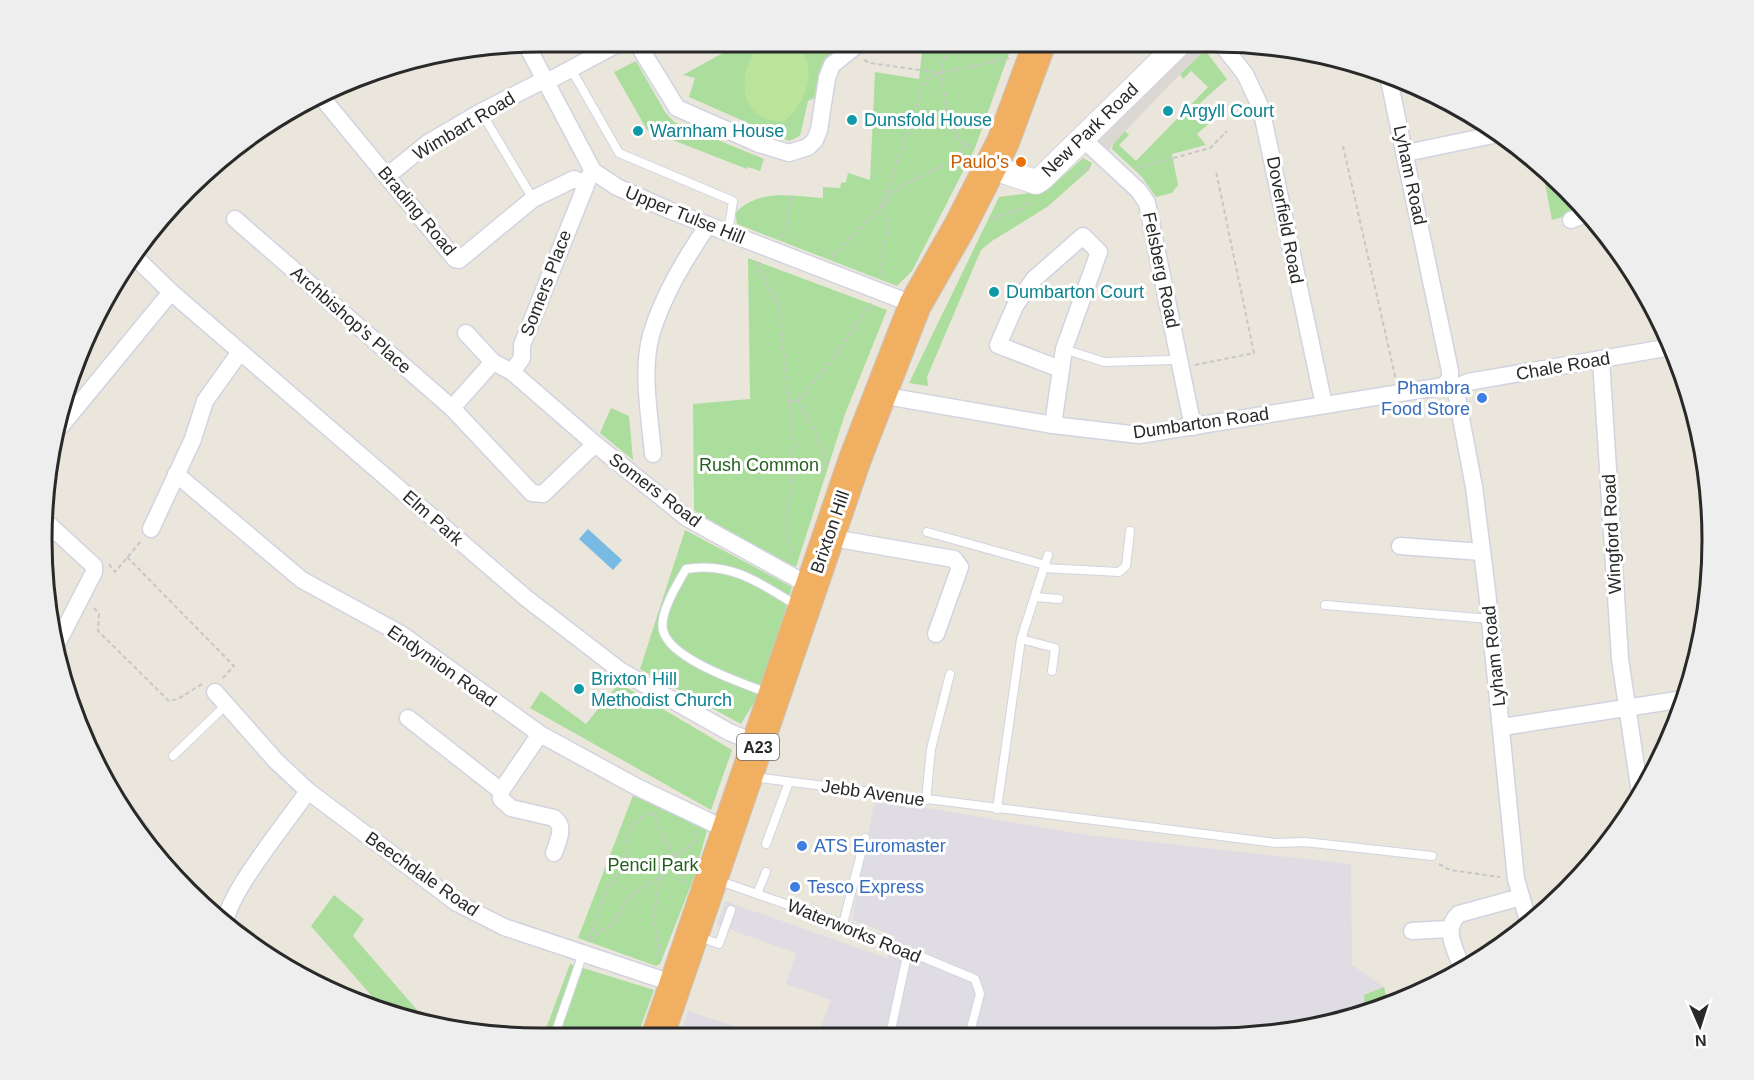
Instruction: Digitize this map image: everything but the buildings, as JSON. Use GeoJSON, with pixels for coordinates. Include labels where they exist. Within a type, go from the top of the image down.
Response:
{"type":"FeatureCollection","features":[{"type":"Feature","properties":{"kind":"highway","name":"Brixton Hill"},"geometry":{"type":"LineString","coordinates":[[659,1028],[667,981],[692,935],[700,883],[715,824],[748,776],[774,696],[802,588],[827,537],[915,305],[984,158],[1006,136],[1026,52]]}},
{"type":"Feature","properties":{"kind":"street","name":"Wimbart Road"},"geometry":{"type":"LineString","coordinates":[[387,176],[428,143],[481,112],[544,80],[554,78],[602,52]]}},
{"type":"Feature","properties":{"kind":"street"},"geometry":{"type":"LineString","coordinates":[[643,52],[677,108],[759,144],[789,153],[808,147],[814,140],[819,130],[827,78],[832,65],[848,52]]}},
{"type":"Feature","properties":{"kind":"street","name":"New Park Road"},"geometry":{"type":"LineString","coordinates":[[984,158],[1036,182],[1048,174],[1171,52]]}},
{"type":"Feature","properties":{"kind":"street","name":"Upper Tulse Hill"},"geometry":{"type":"LineString","coordinates":[[530,53],[588,177],[915,305]]}},
{"type":"Feature","properties":{"kind":"street","name":"Doverfield Road"},"geometry":{"type":"LineString","coordinates":[[1228,53],[1245,74],[1261,108],[1324,405]]}},
{"type":"Feature","properties":{"kind":"street","name":"Lyham Road"},"geometry":{"type":"LineString","coordinates":[[1390,86],[1474,487],[1502,727],[1516,879],[1526,914]]}},
{"type":"Feature","properties":{"kind":"street","name":"Brading Road"},"geometry":{"type":"LineString","coordinates":[[326,102],[459,260],[533,199],[574,179],[588,177]]}},
{"type":"Feature","properties":{"kind":"street"},"geometry":{"type":"LineString","coordinates":[[1406,153],[1487,136]]}},
{"type":"Feature","properties":{"kind":"street","name":"Felsberg Road"},"geometry":{"type":"LineString","coordinates":[[1083,139],[1139,191],[1147,203],[1175,364],[1193,427]]}},
{"type":"Feature","properties":{"kind":"street","name":"Somers Place"},"geometry":{"type":"LineString","coordinates":[[512,372],[522,358],[522,345],[588,177]]}},
{"type":"Feature","properties":{"kind":"street","name":"Archbishop's Place"},"geometry":{"type":"LineString","coordinates":[[235,219],[452,408],[532,493],[543,494],[595,444]]}},
{"type":"Feature","properties":{"kind":"street"},"geometry":{"type":"LineString","coordinates":[[653,454],[647,365],[651,336],[682,264],[708,225]]}},
{"type":"Feature","properties":{"kind":"street"},"geometry":{"type":"LineString","coordinates":[[1053,425],[1064,349],[1099,252],[1083,236],[1034,279],[1015,306],[998,345],[1060,369]]}},
{"type":"Feature","properties":{"kind":"street","name":"Elm Park"},"geometry":{"type":"LineString","coordinates":[[140,262],[171,292],[526,598],[621,671],[729,732],[759,744]]}},
{"type":"Feature","properties":{"kind":"street"},"geometry":{"type":"LineString","coordinates":[[68,417],[171,292]]}},
{"type":"Feature","properties":{"kind":"street"},"geometry":{"type":"LineString","coordinates":[[466,333],[493,362],[512,372]]}},
{"type":"Feature","properties":{"kind":"street","name":"Chale Road"},"geometry":{"type":"LineString","coordinates":[[1453,384],[1662,349]]}},
{"type":"Feature","properties":{"kind":"street"},"geometry":{"type":"LineString","coordinates":[[152,529],[193,439],[211,389],[240,352]]}},
{"type":"Feature","properties":{"kind":"street","name":"Wingford Road"},"geometry":{"type":"LineString","coordinates":[[1601,359],[1619,647],[1638,780]]}},
{"type":"Feature","properties":{"kind":"street"},"geometry":{"type":"LineString","coordinates":[[452,408],[493,362]]}},
{"type":"Feature","properties":{"kind":"street","name":"Somers Road"},"geometry":{"type":"LineString","coordinates":[[512,372],[595,444],[687,518],[802,588]]}},
{"type":"Feature","properties":{"kind":"street","name":"Dumbarton Road"},"geometry":{"type":"LineString","coordinates":[[880,395],[1053,425],[1139,435],[1453,384]]}},
{"type":"Feature","properties":{"kind":"street"},"geometry":{"type":"LineString","coordinates":[[74,397],[80,402]]}},
{"type":"Feature","properties":{"kind":"street","name":"Endymion Road"},"geometry":{"type":"LineString","coordinates":[[176,474],[302,580],[401,634],[540,734],[637,788],[715,824]]}},
{"type":"Feature","properties":{"kind":"street"},"geometry":{"type":"LineString","coordinates":[[53,528],[94,566],[94,572],[84,593],[62,633]]}},
{"type":"Feature","properties":{"kind":"street"},"geometry":{"type":"LineString","coordinates":[[827,537],[954,559],[960,567],[936,634]]}},
{"type":"Feature","properties":{"kind":"street"},"geometry":{"type":"LineString","coordinates":[[1400,546],[1482,552]]}},
{"type":"Feature","properties":{"kind":"street","name":"Beechdale Road"},"geometry":{"type":"LineString","coordinates":[[213,684],[225,706],[308,791],[472,912],[504,927],[585,947],[667,981]]}},
{"type":"Feature","properties":{"kind":"street"},"geometry":{"type":"LineString","coordinates":[[1502,727],[1675,701]]}},
{"type":"Feature","properties":{"kind":"street"},"geometry":{"type":"LineString","coordinates":[[408,718],[501,791]]}},
{"type":"Feature","properties":{"kind":"street"},"geometry":{"type":"LineString","coordinates":[[540,734],[501,791],[501,799],[504,805],[554,818],[560,822],[561,829],[554,853]]}},
{"type":"Feature","properties":{"kind":"street"},"geometry":{"type":"LineString","coordinates":[[228,914],[244,883],[308,791]]}},
{"type":"Feature","properties":{"kind":"street"},"geometry":{"type":"LineString","coordinates":[[1460,961],[1449,929],[1452,921],[1459,914],[1521,897]]}},
{"type":"Feature","properties":{"kind":"street"},"geometry":{"type":"LineString","coordinates":[[1412,931],[1449,929]]}},
{"type":"Feature","properties":{"kind":"lane"},"geometry":{"type":"LineString","coordinates":[[571,69],[619,153],[733,201],[728,233]]}},
{"type":"Feature","properties":{"kind":"lane"},"geometry":{"type":"LineString","coordinates":[[481,112],[533,199]]}},
{"type":"Feature","properties":{"kind":"lane"},"geometry":{"type":"LineString","coordinates":[[1064,349],[1104,362],[1175,364]]}},
{"type":"Feature","properties":{"kind":"lane"},"geometry":{"type":"LineString","coordinates":[[927,532],[1045,566],[1119,572],[1126,566],[1130,531]]}},
{"type":"Feature","properties":{"kind":"lane"},"geometry":{"type":"LineString","coordinates":[[997,809],[1021,639],[1048,555]]}},
{"type":"Feature","properties":{"kind":"lane"},"geometry":{"type":"LineString","coordinates":[[774,696],[719,674],[670,646],[662,628],[671,594],[686,569],[706,565],[732,569],[802,588]]}},
{"type":"Feature","properties":{"kind":"lane"},"geometry":{"type":"LineString","coordinates":[[1036,597],[1059,599]]}},
{"type":"Feature","properties":{"kind":"lane"},"geometry":{"type":"LineString","coordinates":[[1325,605],[1490,619]]}},
{"type":"Feature","properties":{"kind":"lane"},"geometry":{"type":"LineString","coordinates":[[1021,639],[1055,648],[1052,671]]}},
{"type":"Feature","properties":{"kind":"lane"},"geometry":{"type":"LineString","coordinates":[[926,800],[931,749],[950,674]]}},
{"type":"Feature","properties":{"kind":"lane"},"geometry":{"type":"LineString","coordinates":[[173,756],[225,706]]}},
{"type":"Feature","properties":{"kind":"lane","name":"Jebb Avenue"},"geometry":{"type":"LineString","coordinates":[[748,776],[1276,843],[1305,842],[1432,856]]}},
{"type":"Feature","properties":{"kind":"lane"},"geometry":{"type":"LineString","coordinates":[[766,844],[789,782]]}},
{"type":"Feature","properties":{"kind":"lane"},"geometry":{"type":"LineString","coordinates":[[843,924],[865,838]]}},
{"type":"Feature","properties":{"kind":"lane"},"geometry":{"type":"LineString","coordinates":[[757,894],[766,872]]}},
{"type":"Feature","properties":{"kind":"lane","name":"Waterworks Road"},"geometry":{"type":"LineString","coordinates":[[700,883],[757,894],[843,924],[975,979],[980,994],[971,1028]]}},
{"type":"Feature","properties":{"kind":"lane"},"geometry":{"type":"LineString","coordinates":[[692,935],[719,944],[731,910]]}},
{"type":"Feature","properties":{"kind":"lane"},"geometry":{"type":"LineString","coordinates":[[557,1028],[585,947]]}},
{"type":"Feature","properties":{"kind":"lane"},"geometry":{"type":"LineString","coordinates":[[892,1028],[908,951]]}},
{"type":"Feature","properties":{"kind":"path"},"geometry":{"type":"LineString","coordinates":[[859,52],[870,63],[941,73]]}},
{"type":"Feature","properties":{"kind":"path"},"geometry":{"type":"LineString","coordinates":[[945,52],[941,73],[947,116],[959,138],[984,158]]}},
{"type":"Feature","properties":{"kind":"path"},"geometry":{"type":"LineString","coordinates":[[879,282],[887,230],[883,202],[922,86],[928,77],[1022,52]]}},
{"type":"Feature","properties":{"kind":"path"},"geometry":{"type":"LineString","coordinates":[[1132,171],[1144,164],[1210,148],[1227,131]]}},
{"type":"Feature","properties":{"kind":"path"},"geometry":{"type":"LineString","coordinates":[[828,262],[898,188],[950,162],[967,144]]}},
{"type":"Feature","properties":{"kind":"path"},"geometry":{"type":"LineString","coordinates":[[1343,146],[1399,394]]}},
{"type":"Feature","properties":{"kind":"path"},"geometry":{"type":"LineString","coordinates":[[1175,364],[1254,353],[1216,171]]}},
{"type":"Feature","properties":{"kind":"path"},"geometry":{"type":"LineString","coordinates":[[779,242],[788,228],[790,196]]}},
{"type":"Feature","properties":{"kind":"path"},"geometry":{"type":"LineString","coordinates":[[761,257],[758,268],[778,303],[794,446],[787,525],[802,588]]}},
{"type":"Feature","properties":{"kind":"path"},"geometry":{"type":"LineString","coordinates":[[798,401],[830,362],[872,301]]}},
{"type":"Feature","properties":{"kind":"path"},"geometry":{"type":"LineString","coordinates":[[788,401],[798,401]]}},
{"type":"Feature","properties":{"kind":"path"},"geometry":{"type":"LineString","coordinates":[[798,401],[814,429],[831,471]]}},
{"type":"Feature","properties":{"kind":"path"},"geometry":{"type":"LineString","coordinates":[[115,572],[152,529]]}},
{"type":"Feature","properties":{"kind":"path"},"geometry":{"type":"LineString","coordinates":[[84,593],[99,614],[98,630],[169,701],[213,684],[234,666],[127,557]]}},
{"type":"Feature","properties":{"kind":"path"},"geometry":{"type":"LineString","coordinates":[[652,812],[674,858],[700,883]]}},
{"type":"Feature","properties":{"kind":"path"},"geometry":{"type":"LineString","coordinates":[[585,947],[607,888],[627,861],[626,836],[639,819],[652,812],[662,813]]}},
{"type":"Feature","properties":{"kind":"path"},"geometry":{"type":"LineString","coordinates":[[585,947],[612,924],[630,898],[660,876],[683,849],[695,843],[715,824]]}},
{"type":"Feature","properties":{"kind":"path"},"geometry":{"type":"LineString","coordinates":[[1420,855],[1450,870],[1516,879]]}},
{"type":"Feature","properties":{"kind":"path"},"geometry":{"type":"LineString","coordinates":[[660,876],[654,924],[667,981]]}},
{"type":"Feature","properties":{"kind":"shaded area"},"geometry":{"type":"Polygon","coordinates":[[[1182,52],[1207,52],[1201,54],[1180,74],[1108,152],[1097,141],[1182,52]]]}},
{"type":"Feature","properties":{"kind":"shaded area"},"geometry":{"type":"Polygon","coordinates":[[[875,799],[1087,835],[1351,864],[1352,965],[1384,987],[1364,995],[1364,1004],[1340,1011],[1278,1023],[1246,1026],[1214,1028],[821,1028],[831,1000],[786,984],[796,953],[717,925],[725,901],[887,958],[895,936],[852,920],[875,799]]]}},
{"type":"Feature","properties":{"kind":"shaded area"},"geometry":{"type":"Polygon","coordinates":[[[688,1011],[740,1028],[682,1028],[688,1011]]]}},
{"type":"Feature","properties":{"kind":"green space"},"geometry":{"type":"Polygon","coordinates":[[[725,52],[840,52],[818,97],[808,101],[800,136],[789,141],[689,97],[695,78],[683,75],[725,52]]]}},
{"type":"Feature","properties":{"kind":"green space"},"geometry":{"type":"Polygon","coordinates":[[[756,52],[802,52],[807,61],[808,83],[804,94],[799,105],[784,121],[768,120],[757,114],[749,105],[745,93],[745,80],[747,66],[756,52]]]}},
{"type":"Feature","properties":{"kind":"green space"},"geometry":{"type":"Polygon","coordinates":[[[922,52],[1009,52],[975,148],[912,271],[897,286],[737,224],[735,213],[755,200],[776,195],[823,198],[823,187],[840,188],[841,183],[846,182],[848,173],[870,180],[875,72],[919,79],[922,52]]]}},
{"type":"Feature","properties":{"kind":"green space"},"geometry":{"type":"Polygon","coordinates":[[[1207,53],[1227,79],[1200,103],[1214,119],[1197,134],[1206,145],[1172,154],[1178,185],[1172,193],[1156,197],[1142,177],[1112,149],[1113,144],[1125,131],[1129,135],[1119,145],[1136,161],[1208,87],[1191,71],[1183,79],[1180,74],[1201,54],[1207,53]]]}},
{"type":"Feature","properties":{"kind":"green space"},"geometry":{"type":"Polygon","coordinates":[[[636,61],[665,112],[674,122],[764,159],[760,171],[748,167],[747,169],[647,130],[614,72],[636,61]]]}},
{"type":"Feature","properties":{"kind":"green space"},"geometry":{"type":"Polygon","coordinates":[[[1083,158],[1092,163],[1089,170],[1047,207],[981,250],[927,377],[928,386],[909,383],[999,197],[1046,191],[1083,158]]]}},
{"type":"Feature","properties":{"kind":"green space"},"geometry":{"type":"Polygon","coordinates":[[[1545,182],[1576,213],[1552,220],[1545,182]]]}},
{"type":"Feature","properties":{"kind":"green space","name":"Rush Common"},"geometry":{"type":"Polygon","coordinates":[[[748,258],[887,310],[845,414],[796,567],[751,545],[694,510],[693,404],[750,399],[748,258]]]}},
{"type":"Feature","properties":{"kind":"green space"},"geometry":{"type":"Polygon","coordinates":[[[611,408],[629,416],[633,460],[600,433],[611,408]]]}},
{"type":"Feature","properties":{"kind":"green space"},"geometry":{"type":"Polygon","coordinates":[[[685,530],[792,587],[761,691],[741,724],[640,669],[685,530]]]}},
{"type":"Feature","properties":{"kind":"green space"},"geometry":{"type":"Polygon","coordinates":[[[619,683],[732,750],[711,810],[530,708],[541,691],[586,724],[619,683]]]}},
{"type":"Feature","properties":{"kind":"green space","name":"Pencil Park"},"geometry":{"type":"Polygon","coordinates":[[[634,793],[708,827],[694,877],[660,964],[656,966],[578,938],[634,793]]]}},
{"type":"Feature","properties":{"kind":"green space"},"geometry":{"type":"Polygon","coordinates":[[[334,895],[364,919],[353,936],[417,1010],[374,998],[311,926],[334,895]]]}},
{"type":"Feature","properties":{"kind":"green space"},"geometry":{"type":"Polygon","coordinates":[[[570,964],[654,990],[640,1028],[546,1028],[570,964]]]}},
{"type":"Feature","properties":{"kind":"green space"},"geometry":{"type":"Polygon","coordinates":[[[1384,987],[1386,996],[1364,1004],[1364,995],[1384,987]]]}},
{"type":"Feature","properties":{"kind":"water"},"geometry":{"type":"Polygon","coordinates":[[[588,529],[622,560],[613,570],[579,539],[588,529]]]}},
{"type":"Feature","properties":{"kind":"place","name":"Argyll Court"},"geometry":{"type":"Point","coordinates":[1168,111]}},
{"type":"Feature","properties":{"kind":"place","name":"Dunsfold House"},"geometry":{"type":"Point","coordinates":[852,120]}},
{"type":"Feature","properties":{"kind":"place","name":"Warnham House"},"geometry":{"type":"Point","coordinates":[638,131]}},
{"type":"Feature","properties":{"kind":"place","name":"Paulo's"},"geometry":{"type":"Point","coordinates":[1021,162]}},
{"type":"Feature","properties":{"kind":"place","name":"Dumbarton Court"},"geometry":{"type":"Point","coordinates":[994,292]}},
{"type":"Feature","properties":{"kind":"place","name":"Phambra Food Store"},"geometry":{"type":"Point","coordinates":[1482,398]}},
{"type":"Feature","properties":{"kind":"place","name":"Brixton Hill Methodist Church"},"geometry":{"type":"Point","coordinates":[579,689]}},
{"type":"Feature","properties":{"kind":"place","name":"ATS Euromaster"},"geometry":{"type":"Point","coordinates":[802,846]}},
{"type":"Feature","properties":{"kind":"place","name":"Tesco Express"},"geometry":{"type":"Point","coordinates":[795,887]}}]}
